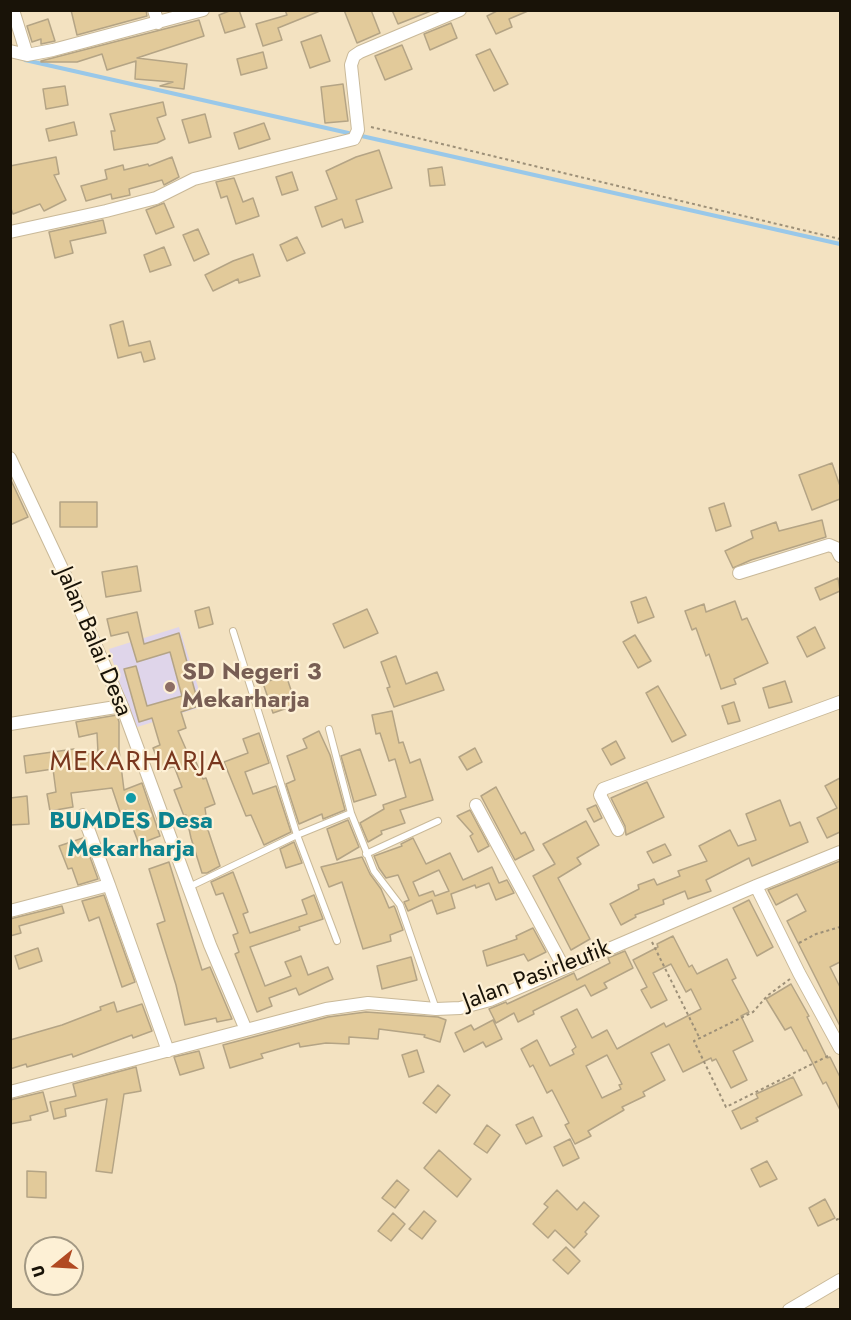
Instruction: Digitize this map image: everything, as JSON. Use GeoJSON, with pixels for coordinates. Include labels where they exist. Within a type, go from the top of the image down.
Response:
{"type":"FeatureCollection","features":[{"type":"Feature","properties":{"kind":"street"},"geometry":{"type":"LineString","coordinates":[[13,10],[27,55]]}},
{"type":"Feature","properties":{"kind":"street"},"geometry":{"type":"LineString","coordinates":[[154,10],[158,23]]}},
{"type":"Feature","properties":{"kind":"street"},"geometry":{"type":"LineString","coordinates":[[10,51],[27,55],[53,50],[203,10]]}},
{"type":"Feature","properties":{"kind":"street"},"geometry":{"type":"LineString","coordinates":[[10,232],[156,198],[194,179],[356,131],[351,65],[354,56],[460,10]]}},
{"type":"Feature","properties":{"kind":"street","name":"Jalan Balai Desa"},"geometry":{"type":"LineString","coordinates":[[10,458],[66,577],[122,706],[210,945],[246,1030]]}},
{"type":"Feature","properties":{"kind":"street"},"geometry":{"type":"LineString","coordinates":[[739,573],[829,545],[836,548],[840,556]]}},
{"type":"Feature","properties":{"kind":"street"},"geometry":{"type":"LineString","coordinates":[[618,830],[600,795],[603,789],[840,702]]}},
{"type":"Feature","properties":{"kind":"street"},"geometry":{"type":"LineString","coordinates":[[10,724],[122,706]]}},
{"type":"Feature","properties":{"kind":"street"},"geometry":{"type":"LineString","coordinates":[[476,805],[564,968]]}},
{"type":"Feature","properties":{"kind":"street"},"geometry":{"type":"LineString","coordinates":[[83,815],[168,1052]]}},
{"type":"Feature","properties":{"kind":"street","name":"Jalan Pasirleutik"},"geometry":{"type":"LineString","coordinates":[[10,1092],[326,1009],[368,1003],[436,1009],[460,1008],[490,1000],[756,885],[840,852]]}},
{"type":"Feature","properties":{"kind":"street"},"geometry":{"type":"LineString","coordinates":[[10,911],[109,885]]}},
{"type":"Feature","properties":{"kind":"street"},"geometry":{"type":"LineString","coordinates":[[756,885],[789,948],[836,1051]]}},
{"type":"Feature","properties":{"kind":"street"},"geometry":{"type":"LineString","coordinates":[[789,1310],[840,1280]]}},
{"type":"Feature","properties":{"kind":"lane"},"geometry":{"type":"LineString","coordinates":[[233,631],[297,835],[337,941]]}},
{"type":"Feature","properties":{"kind":"lane"},"geometry":{"type":"LineString","coordinates":[[329,729],[351,813],[366,854],[374,871],[400,905],[436,1009]]}},
{"type":"Feature","properties":{"kind":"lane"},"geometry":{"type":"LineString","coordinates":[[188,887],[297,835],[351,813]]}},
{"type":"Feature","properties":{"kind":"lane"},"geometry":{"type":"LineString","coordinates":[[366,854],[438,821]]}},
{"type":"Feature","properties":{"kind":"path"},"geometry":{"type":"LineString","coordinates":[[356,131],[840,239]]}},
{"type":"Feature","properties":{"kind":"path"},"geometry":{"type":"LineString","coordinates":[[789,948],[816,934],[840,927]]}},
{"type":"Feature","properties":{"kind":"path"},"geometry":{"type":"LineString","coordinates":[[647,933],[700,1039]]}},
{"type":"Feature","properties":{"kind":"path"},"geometry":{"type":"LineString","coordinates":[[799,972],[767,996],[753,1012],[694,1041],[726,1107],[836,1051]]}},
{"type":"Feature","properties":{"kind":"path"},"geometry":{"type":"LineString","coordinates":[[836,1220],[840,1218]]}},
{"type":"Feature","properties":{"kind":"shaded area"},"geometry":{"type":"Polygon","coordinates":[[[179,627],[204,706],[134,728],[109,649],[179,627]]]}},
{"type":"Feature","properties":{"kind":"building"},"geometry":{"type":"Polygon","coordinates":[[[71,10],[146,10],[147,16],[77,35],[71,10]]]}},
{"type":"Feature","properties":{"kind":"building"},"geometry":{"type":"Polygon","coordinates":[[[239,10],[245,27],[225,33],[219,15],[239,10]]]}},
{"type":"Feature","properties":{"kind":"building"},"geometry":{"type":"Polygon","coordinates":[[[285,10],[320,11],[278,28],[282,40],[263,46],[256,24],[287,15],[285,10]]]}},
{"type":"Feature","properties":{"kind":"building"},"geometry":{"type":"Polygon","coordinates":[[[344,10],[371,10],[380,33],[357,43],[344,10]]]}},
{"type":"Feature","properties":{"kind":"building"},"geometry":{"type":"Polygon","coordinates":[[[392,10],[431,10],[431,11],[398,24],[392,10]]]}},
{"type":"Feature","properties":{"kind":"building"},"geometry":{"type":"Polygon","coordinates":[[[499,10],[528,11],[509,19],[512,27],[496,34],[487,16],[499,10]]]}},
{"type":"Feature","properties":{"kind":"building"},"geometry":{"type":"Polygon","coordinates":[[[48,19],[55,41],[41,44],[41,39],[32,42],[27,26],[48,19]]]}},
{"type":"Feature","properties":{"kind":"building"},"geometry":{"type":"Polygon","coordinates":[[[199,20],[204,36],[137,58],[187,64],[184,89],[160,86],[173,82],[135,79],[136,61],[107,70],[102,54],[77,62],[41,62],[41,61],[199,20]]]}},
{"type":"Feature","properties":{"kind":"building"},"geometry":{"type":"Polygon","coordinates":[[[451,23],[457,38],[430,50],[424,34],[451,23]]]}},
{"type":"Feature","properties":{"kind":"building"},"geometry":{"type":"Polygon","coordinates":[[[321,35],[330,61],[310,68],[301,42],[321,35]]]}},
{"type":"Feature","properties":{"kind":"building"},"geometry":{"type":"Polygon","coordinates":[[[402,45],[412,69],[385,80],[375,56],[402,45]]]}},
{"type":"Feature","properties":{"kind":"building"},"geometry":{"type":"Polygon","coordinates":[[[490,49],[508,84],[494,91],[476,55],[490,49]]]}},
{"type":"Feature","properties":{"kind":"building"},"geometry":{"type":"Polygon","coordinates":[[[263,52],[267,68],[241,75],[237,59],[263,52]]]}},
{"type":"Feature","properties":{"kind":"building"},"geometry":{"type":"Polygon","coordinates":[[[343,84],[348,121],[325,123],[321,87],[343,84]]]}},
{"type":"Feature","properties":{"kind":"building"},"geometry":{"type":"Polygon","coordinates":[[[65,86],[68,105],[46,109],[43,89],[65,86]]]}},
{"type":"Feature","properties":{"kind":"building"},"geometry":{"type":"Polygon","coordinates":[[[163,102],[166,115],[157,118],[165,139],[157,143],[114,150],[111,131],[115,131],[110,114],[163,102]]]}},
{"type":"Feature","properties":{"kind":"building"},"geometry":{"type":"Polygon","coordinates":[[[205,114],[211,137],[189,143],[182,120],[205,114]]]}},
{"type":"Feature","properties":{"kind":"building"},"geometry":{"type":"Polygon","coordinates":[[[74,122],[77,135],[49,141],[46,129],[74,122]]]}},
{"type":"Feature","properties":{"kind":"building"},"geometry":{"type":"Polygon","coordinates":[[[264,123],[270,139],[239,149],[234,133],[264,123]]]}},
{"type":"Feature","properties":{"kind":"building"},"geometry":{"type":"Polygon","coordinates":[[[379,150],[392,188],[356,200],[363,222],[345,228],[342,219],[322,227],[315,207],[337,199],[326,171],[356,157],[379,150]]]}},
{"type":"Feature","properties":{"kind":"building"},"geometry":{"type":"Polygon","coordinates":[[[56,157],[59,174],[54,175],[66,200],[44,211],[40,204],[13,214],[10,206],[10,166],[56,157]]]}},
{"type":"Feature","properties":{"kind":"building"},"geometry":{"type":"Polygon","coordinates":[[[172,157],[179,177],[164,185],[162,180],[129,189],[130,195],[112,199],[111,194],[86,201],[81,186],[107,179],[105,170],[123,165],[124,170],[148,164],[149,166],[172,157]]]}},
{"type":"Feature","properties":{"kind":"building"},"geometry":{"type":"Polygon","coordinates":[[[442,167],[445,185],[430,186],[428,169],[442,167]]]}},
{"type":"Feature","properties":{"kind":"building"},"geometry":{"type":"Polygon","coordinates":[[[292,172],[298,190],[282,195],[276,177],[292,172]]]}},
{"type":"Feature","properties":{"kind":"building"},"geometry":{"type":"Polygon","coordinates":[[[234,178],[243,202],[253,198],[259,216],[236,224],[227,196],[221,198],[216,182],[234,178]]]}},
{"type":"Feature","properties":{"kind":"building"},"geometry":{"type":"Polygon","coordinates":[[[164,203],[174,227],[156,234],[146,210],[164,203]]]}},
{"type":"Feature","properties":{"kind":"building"},"geometry":{"type":"Polygon","coordinates":[[[103,220],[106,233],[70,241],[73,253],[55,258],[49,232],[103,220]]]}},
{"type":"Feature","properties":{"kind":"building"},"geometry":{"type":"Polygon","coordinates":[[[198,229],[209,254],[194,261],[183,235],[198,229]]]}},
{"type":"Feature","properties":{"kind":"building"},"geometry":{"type":"Polygon","coordinates":[[[297,237],[305,253],[287,261],[280,245],[297,237]]]}},
{"type":"Feature","properties":{"kind":"building"},"geometry":{"type":"Polygon","coordinates":[[[164,247],[171,265],[150,272],[144,255],[164,247]]]}},
{"type":"Feature","properties":{"kind":"building"},"geometry":{"type":"Polygon","coordinates":[[[253,254],[260,276],[239,283],[238,279],[213,291],[205,275],[253,254]]]}},
{"type":"Feature","properties":{"kind":"building"},"geometry":{"type":"Polygon","coordinates":[[[123,321],[129,346],[150,341],[155,359],[144,362],[141,352],[118,358],[110,325],[123,321]]]}},
{"type":"Feature","properties":{"kind":"building"},"geometry":{"type":"Polygon","coordinates":[[[832,463],[840,486],[840,499],[812,510],[799,475],[832,463]]]}},
{"type":"Feature","properties":{"kind":"building"},"geometry":{"type":"Polygon","coordinates":[[[10,478],[28,517],[10,525],[10,478]]]}},
{"type":"Feature","properties":{"kind":"building"},"geometry":{"type":"Polygon","coordinates":[[[60,502],[97,502],[97,527],[60,527],[60,502]]]}},
{"type":"Feature","properties":{"kind":"building"},"geometry":{"type":"Polygon","coordinates":[[[724,503],[731,526],[716,531],[709,508],[724,503]]]}},
{"type":"Feature","properties":{"kind":"building"},"geometry":{"type":"Polygon","coordinates":[[[822,520],[826,537],[751,560],[733,568],[725,551],[753,538],[751,531],[776,522],[779,531],[822,520]]]}},
{"type":"Feature","properties":{"kind":"building"},"geometry":{"type":"Polygon","coordinates":[[[137,566],[141,591],[106,597],[102,572],[137,566]]]}},
{"type":"Feature","properties":{"kind":"building"},"geometry":{"type":"Polygon","coordinates":[[[838,578],[840,591],[820,600],[815,588],[838,578]]]}},
{"type":"Feature","properties":{"kind":"building"},"geometry":{"type":"Polygon","coordinates":[[[646,597],[654,617],[638,623],[631,602],[646,597]]]}},
{"type":"Feature","properties":{"kind":"building"},"geometry":{"type":"Polygon","coordinates":[[[735,601],[742,620],[747,618],[768,663],[734,679],[736,684],[721,689],[709,654],[706,656],[696,628],[692,630],[685,611],[704,604],[706,612],[735,601]]]}},
{"type":"Feature","properties":{"kind":"building"},"geometry":{"type":"Polygon","coordinates":[[[209,607],[213,624],[199,628],[195,611],[209,607]]]}},
{"type":"Feature","properties":{"kind":"building"},"geometry":{"type":"Polygon","coordinates":[[[367,609],[378,633],[344,648],[333,624],[367,609]]]}},
{"type":"Feature","properties":{"kind":"building"},"geometry":{"type":"Polygon","coordinates":[[[137,612],[144,644],[179,633],[199,706],[181,712],[186,728],[178,731],[192,763],[196,762],[203,779],[206,778],[215,804],[205,808],[208,830],[220,866],[207,873],[202,873],[186,815],[184,816],[174,790],[182,787],[174,766],[162,771],[153,748],[160,745],[152,718],[139,722],[124,669],[136,666],[147,706],[182,696],[170,652],[137,662],[128,632],[111,636],[107,619],[137,612]]]}},
{"type":"Feature","properties":{"kind":"building"},"geometry":{"type":"Polygon","coordinates":[[[815,627],[825,648],[807,657],[797,637],[815,627]]]}},
{"type":"Feature","properties":{"kind":"building"},"geometry":{"type":"Polygon","coordinates":[[[635,635],[651,661],[638,668],[623,642],[635,635]]]}},
{"type":"Feature","properties":{"kind":"building"},"geometry":{"type":"Polygon","coordinates":[[[396,656],[406,684],[437,672],[444,690],[394,707],[381,662],[396,656]]]}},
{"type":"Feature","properties":{"kind":"building"},"geometry":{"type":"Polygon","coordinates":[[[286,675],[296,705],[273,713],[263,683],[286,675]]]}},
{"type":"Feature","properties":{"kind":"building"},"geometry":{"type":"Polygon","coordinates":[[[785,681],[792,702],[769,708],[763,688],[785,681]]]}},
{"type":"Feature","properties":{"kind":"building"},"geometry":{"type":"Polygon","coordinates":[[[658,686],[686,735],[672,742],[646,693],[658,686]]]}},
{"type":"Feature","properties":{"kind":"building"},"geometry":{"type":"Polygon","coordinates":[[[734,702],[740,721],[728,724],[722,706],[734,702]]]}},
{"type":"Feature","properties":{"kind":"building"},"geometry":{"type":"Polygon","coordinates":[[[392,711],[399,743],[403,742],[410,763],[420,759],[433,800],[400,810],[405,823],[381,831],[382,834],[368,842],[360,823],[384,809],[383,805],[406,797],[395,759],[389,761],[380,733],[376,734],[372,715],[392,711]]]}},
{"type":"Feature","properties":{"kind":"building"},"geometry":{"type":"Polygon","coordinates":[[[117,715],[124,790],[142,783],[160,836],[139,844],[126,810],[120,812],[112,788],[71,793],[73,807],[50,811],[47,794],[56,792],[53,769],[26,773],[24,756],[74,749],[75,755],[98,753],[97,733],[79,737],[76,722],[117,715]]]}},
{"type":"Feature","properties":{"kind":"building"},"geometry":{"type":"Polygon","coordinates":[[[319,731],[330,755],[345,810],[323,819],[322,814],[299,824],[286,784],[295,780],[287,756],[307,748],[303,739],[319,731]]]}},
{"type":"Feature","properties":{"kind":"building"},"geometry":{"type":"Polygon","coordinates":[[[259,733],[269,763],[245,772],[253,794],[276,786],[291,832],[264,845],[251,815],[246,816],[224,762],[248,753],[243,739],[259,733]]]}},
{"type":"Feature","properties":{"kind":"building"},"geometry":{"type":"Polygon","coordinates":[[[616,741],[625,758],[611,765],[602,749],[616,741]]]}},
{"type":"Feature","properties":{"kind":"building"},"geometry":{"type":"Polygon","coordinates":[[[475,748],[482,762],[467,770],[459,757],[475,748]]]}},
{"type":"Feature","properties":{"kind":"building"},"geometry":{"type":"Polygon","coordinates":[[[360,749],[376,795],[354,802],[341,756],[360,749]]]}},
{"type":"Feature","properties":{"kind":"building"},"geometry":{"type":"Polygon","coordinates":[[[840,778],[840,832],[827,838],[817,818],[837,808],[825,786],[840,778]]]}},
{"type":"Feature","properties":{"kind":"building"},"geometry":{"type":"Polygon","coordinates":[[[647,782],[664,817],[626,835],[625,826],[611,798],[647,782]]]}},
{"type":"Feature","properties":{"kind":"building"},"geometry":{"type":"Polygon","coordinates":[[[496,787],[521,834],[525,832],[534,850],[515,860],[481,796],[496,787]]]}},
{"type":"Feature","properties":{"kind":"building"},"geometry":{"type":"Polygon","coordinates":[[[27,796],[29,824],[10,825],[10,798],[27,796]]]}},
{"type":"Feature","properties":{"kind":"building"},"geometry":{"type":"Polygon","coordinates":[[[780,800],[790,826],[800,822],[808,842],[752,866],[749,858],[706,880],[711,891],[688,899],[685,891],[663,900],[664,904],[635,915],[636,917],[621,925],[610,904],[639,889],[638,885],[654,879],[657,885],[680,876],[678,871],[707,861],[699,846],[730,830],[738,846],[756,840],[746,814],[780,800]]]}},
{"type":"Feature","properties":{"kind":"building"},"geometry":{"type":"Polygon","coordinates":[[[596,805],[602,818],[594,822],[587,809],[596,805]]]}},
{"type":"Feature","properties":{"kind":"building"},"geometry":{"type":"Polygon","coordinates":[[[470,810],[489,846],[478,852],[470,836],[473,834],[457,816],[470,810]]]}},
{"type":"Feature","properties":{"kind":"building"},"geometry":{"type":"Polygon","coordinates":[[[348,820],[359,847],[337,860],[327,829],[348,820]]]}},
{"type":"Feature","properties":{"kind":"building"},"geometry":{"type":"Polygon","coordinates":[[[586,821],[599,845],[577,858],[581,864],[558,878],[590,939],[571,950],[533,876],[555,864],[543,844],[586,821]]]}},
{"type":"Feature","properties":{"kind":"building"},"geometry":{"type":"Polygon","coordinates":[[[83,838],[98,879],[78,885],[72,868],[68,869],[59,846],[83,838]]]}},
{"type":"Feature","properties":{"kind":"building"},"geometry":{"type":"Polygon","coordinates":[[[413,838],[426,864],[450,853],[463,880],[492,867],[499,883],[507,880],[514,893],[496,900],[489,883],[476,888],[475,885],[451,894],[455,908],[437,914],[432,900],[408,911],[404,902],[409,900],[398,875],[386,878],[374,856],[402,846],[401,844],[413,838]],[[439,870],[413,882],[419,896],[433,891],[435,896],[449,891],[439,870]]]}},
{"type":"Feature","properties":{"kind":"building"},"geometry":{"type":"Polygon","coordinates":[[[294,842],[302,863],[286,868],[280,849],[294,842]]]}},
{"type":"Feature","properties":{"kind":"building"},"geometry":{"type":"Polygon","coordinates":[[[665,844],[671,855],[653,863],[647,852],[665,844]]]}},
{"type":"Feature","properties":{"kind":"building"},"geometry":{"type":"Polygon","coordinates":[[[362,857],[370,874],[381,889],[389,908],[394,906],[403,930],[390,935],[391,941],[363,949],[342,882],[329,887],[321,867],[362,857]]]}},
{"type":"Feature","properties":{"kind":"building"},"geometry":{"type":"Polygon","coordinates":[[[840,861],[840,962],[830,967],[840,987],[840,1026],[787,921],[806,911],[797,894],[776,905],[768,890],[840,861]]]}},
{"type":"Feature","properties":{"kind":"building"},"geometry":{"type":"Polygon","coordinates":[[[169,862],[202,970],[210,967],[232,1019],[217,1022],[216,1018],[185,1025],[176,985],[157,924],[165,921],[149,869],[169,862]]]}},
{"type":"Feature","properties":{"kind":"building"},"geometry":{"type":"Polygon","coordinates":[[[233,872],[248,912],[243,914],[250,933],[307,914],[302,900],[314,895],[323,919],[299,927],[300,930],[250,947],[265,986],[291,976],[285,962],[301,956],[308,975],[328,967],[333,979],[299,995],[296,988],[269,998],[272,1006],[257,1012],[235,954],[239,952],[233,935],[238,933],[223,893],[216,895],[211,882],[233,872]]]}},
{"type":"Feature","properties":{"kind":"building"},"geometry":{"type":"Polygon","coordinates":[[[104,895],[135,982],[122,987],[99,917],[89,921],[82,901],[104,895]]]}},
{"type":"Feature","properties":{"kind":"building"},"geometry":{"type":"Polygon","coordinates":[[[749,900],[773,947],[757,956],[733,908],[749,900]]]}},
{"type":"Feature","properties":{"kind":"building"},"geometry":{"type":"Polygon","coordinates":[[[62,906],[64,913],[19,926],[21,933],[10,936],[10,919],[62,906]]]}},
{"type":"Feature","properties":{"kind":"building"},"geometry":{"type":"Polygon","coordinates":[[[533,928],[546,952],[528,961],[524,954],[487,966],[483,951],[517,939],[516,936],[533,928]]]}},
{"type":"Feature","properties":{"kind":"building"},"geometry":{"type":"Polygon","coordinates":[[[673,936],[689,967],[692,965],[697,974],[727,959],[736,978],[732,980],[749,1012],[741,1016],[753,1041],[733,1051],[747,1080],[731,1088],[716,1059],[712,1061],[711,1058],[683,1072],[669,1044],[651,1053],[665,1080],[643,1092],[645,1096],[622,1107],[624,1110],[588,1131],[591,1136],[575,1144],[565,1125],[569,1123],[552,1090],[547,1093],[533,1065],[530,1067],[521,1049],[537,1040],[550,1066],[574,1054],[572,1050],[576,1047],[561,1017],[577,1009],[592,1038],[607,1030],[617,1049],[664,1023],[666,1027],[701,1009],[691,989],[686,992],[671,964],[653,973],[667,1000],[651,1008],[641,990],[647,987],[633,960],[658,947],[657,944],[673,936]],[[607,1055],[586,1066],[602,1098],[621,1089],[619,1085],[622,1084],[607,1055]]]}},
{"type":"Feature","properties":{"kind":"building"},"geometry":{"type":"Polygon","coordinates":[[[38,948],[42,961],[19,969],[15,956],[38,948]]]}},
{"type":"Feature","properties":{"kind":"building"},"geometry":{"type":"Polygon","coordinates":[[[625,951],[633,968],[604,983],[607,988],[591,996],[585,985],[533,1011],[534,1014],[518,1022],[514,1013],[496,1023],[489,1009],[506,1002],[507,1004],[574,973],[577,980],[610,963],[608,958],[625,951]]]}},
{"type":"Feature","properties":{"kind":"building"},"geometry":{"type":"Polygon","coordinates":[[[411,957],[417,980],[382,989],[377,966],[411,957]]]}},
{"type":"Feature","properties":{"kind":"building"},"geometry":{"type":"Polygon","coordinates":[[[791,984],[809,1016],[807,1017],[827,1058],[830,1057],[840,1077],[840,1110],[826,1082],[823,1084],[806,1050],[804,1051],[791,1027],[785,1030],[766,999],[791,984]]]}},
{"type":"Feature","properties":{"kind":"building"},"geometry":{"type":"Polygon","coordinates":[[[114,1002],[117,1012],[142,1004],[152,1031],[133,1038],[132,1035],[73,1057],[72,1054],[27,1067],[26,1064],[10,1069],[10,1040],[62,1025],[101,1010],[100,1007],[114,1002]]]}},
{"type":"Feature","properties":{"kind":"building"},"geometry":{"type":"Polygon","coordinates":[[[366,1012],[438,1017],[446,1020],[440,1042],[424,1037],[425,1035],[379,1029],[378,1039],[349,1037],[349,1044],[326,1043],[300,1047],[299,1043],[261,1054],[263,1058],[230,1068],[223,1045],[328,1017],[366,1012]]]}},
{"type":"Feature","properties":{"kind":"building"},"geometry":{"type":"Polygon","coordinates":[[[493,1020],[502,1039],[486,1047],[483,1042],[464,1052],[455,1033],[471,1025],[474,1030],[493,1020]]]}},
{"type":"Feature","properties":{"kind":"building"},"geometry":{"type":"Polygon","coordinates":[[[417,1050],[424,1072],[409,1077],[402,1055],[417,1050]]]}},
{"type":"Feature","properties":{"kind":"building"},"geometry":{"type":"Polygon","coordinates":[[[199,1051],[204,1068],[180,1075],[174,1057],[199,1051]]]}},
{"type":"Feature","properties":{"kind":"building"},"geometry":{"type":"Polygon","coordinates":[[[136,1067],[141,1091],[124,1094],[112,1173],[96,1171],[107,1099],[65,1109],[66,1116],[54,1119],[50,1102],[76,1096],[73,1084],[136,1067]]]}},
{"type":"Feature","properties":{"kind":"building"},"geometry":{"type":"Polygon","coordinates":[[[793,1077],[802,1095],[756,1118],[758,1121],[741,1129],[732,1111],[758,1098],[756,1094],[793,1077]]]}},
{"type":"Feature","properties":{"kind":"building"},"geometry":{"type":"Polygon","coordinates":[[[438,1085],[450,1095],[436,1113],[423,1103],[438,1085]]]}},
{"type":"Feature","properties":{"kind":"building"},"geometry":{"type":"Polygon","coordinates":[[[43,1092],[48,1111],[30,1116],[31,1120],[10,1124],[10,1100],[43,1092]]]}},
{"type":"Feature","properties":{"kind":"building"},"geometry":{"type":"Polygon","coordinates":[[[533,1117],[542,1136],[526,1144],[516,1125],[533,1117]]]}},
{"type":"Feature","properties":{"kind":"building"},"geometry":{"type":"Polygon","coordinates":[[[487,1125],[500,1135],[487,1153],[474,1144],[487,1125]]]}},
{"type":"Feature","properties":{"kind":"building"},"geometry":{"type":"Polygon","coordinates":[[[570,1139],[579,1158],[563,1166],[554,1147],[570,1139]]]}},
{"type":"Feature","properties":{"kind":"building"},"geometry":{"type":"Polygon","coordinates":[[[439,1150],[471,1179],[457,1197],[424,1168],[439,1150]]]}},
{"type":"Feature","properties":{"kind":"building"},"geometry":{"type":"Polygon","coordinates":[[[767,1161],[777,1179],[760,1187],[751,1169],[767,1161]]]}},
{"type":"Feature","properties":{"kind":"building"},"geometry":{"type":"Polygon","coordinates":[[[27,1171],[46,1172],[46,1198],[27,1197],[27,1171]]]}},
{"type":"Feature","properties":{"kind":"building"},"geometry":{"type":"Polygon","coordinates":[[[397,1180],[409,1190],[395,1208],[382,1198],[397,1180]]]}},
{"type":"Feature","properties":{"kind":"building"},"geometry":{"type":"Polygon","coordinates":[[[557,1190],[577,1210],[584,1202],[599,1216],[574,1248],[555,1230],[548,1238],[533,1224],[548,1207],[544,1204],[557,1190]]]}},
{"type":"Feature","properties":{"kind":"building"},"geometry":{"type":"Polygon","coordinates":[[[825,1199],[835,1218],[818,1226],[809,1208],[825,1199]]]}},
{"type":"Feature","properties":{"kind":"building"},"geometry":{"type":"Polygon","coordinates":[[[424,1211],[436,1221],[422,1239],[409,1229],[424,1211]]]}},
{"type":"Feature","properties":{"kind":"building"},"geometry":{"type":"Polygon","coordinates":[[[393,1213],[405,1224],[391,1241],[378,1231],[393,1213]]]}},
{"type":"Feature","properties":{"kind":"building"},"geometry":{"type":"Polygon","coordinates":[[[566,1247],[580,1261],[568,1274],[553,1260],[566,1247]]]}},
{"type":"Feature","properties":{"kind":"waterway"},"geometry":{"type":"LineString","coordinates":[[25,60],[840,244]]}},
{"type":"Feature","properties":{"kind":"place","name":"SD Negeri 3 Mekarharja"},"geometry":{"type":"Point","coordinates":[170,687]}},
{"type":"Feature","properties":{"kind":"place","name":"BUMDES Desa Mekarharja"},"geometry":{"type":"Point","coordinates":[131,798]}},
{"type":"Feature","properties":{"kind":"district","name":"MEKARHARJA"},"geometry":{"type":"Point","coordinates":[138,763]}}]}
